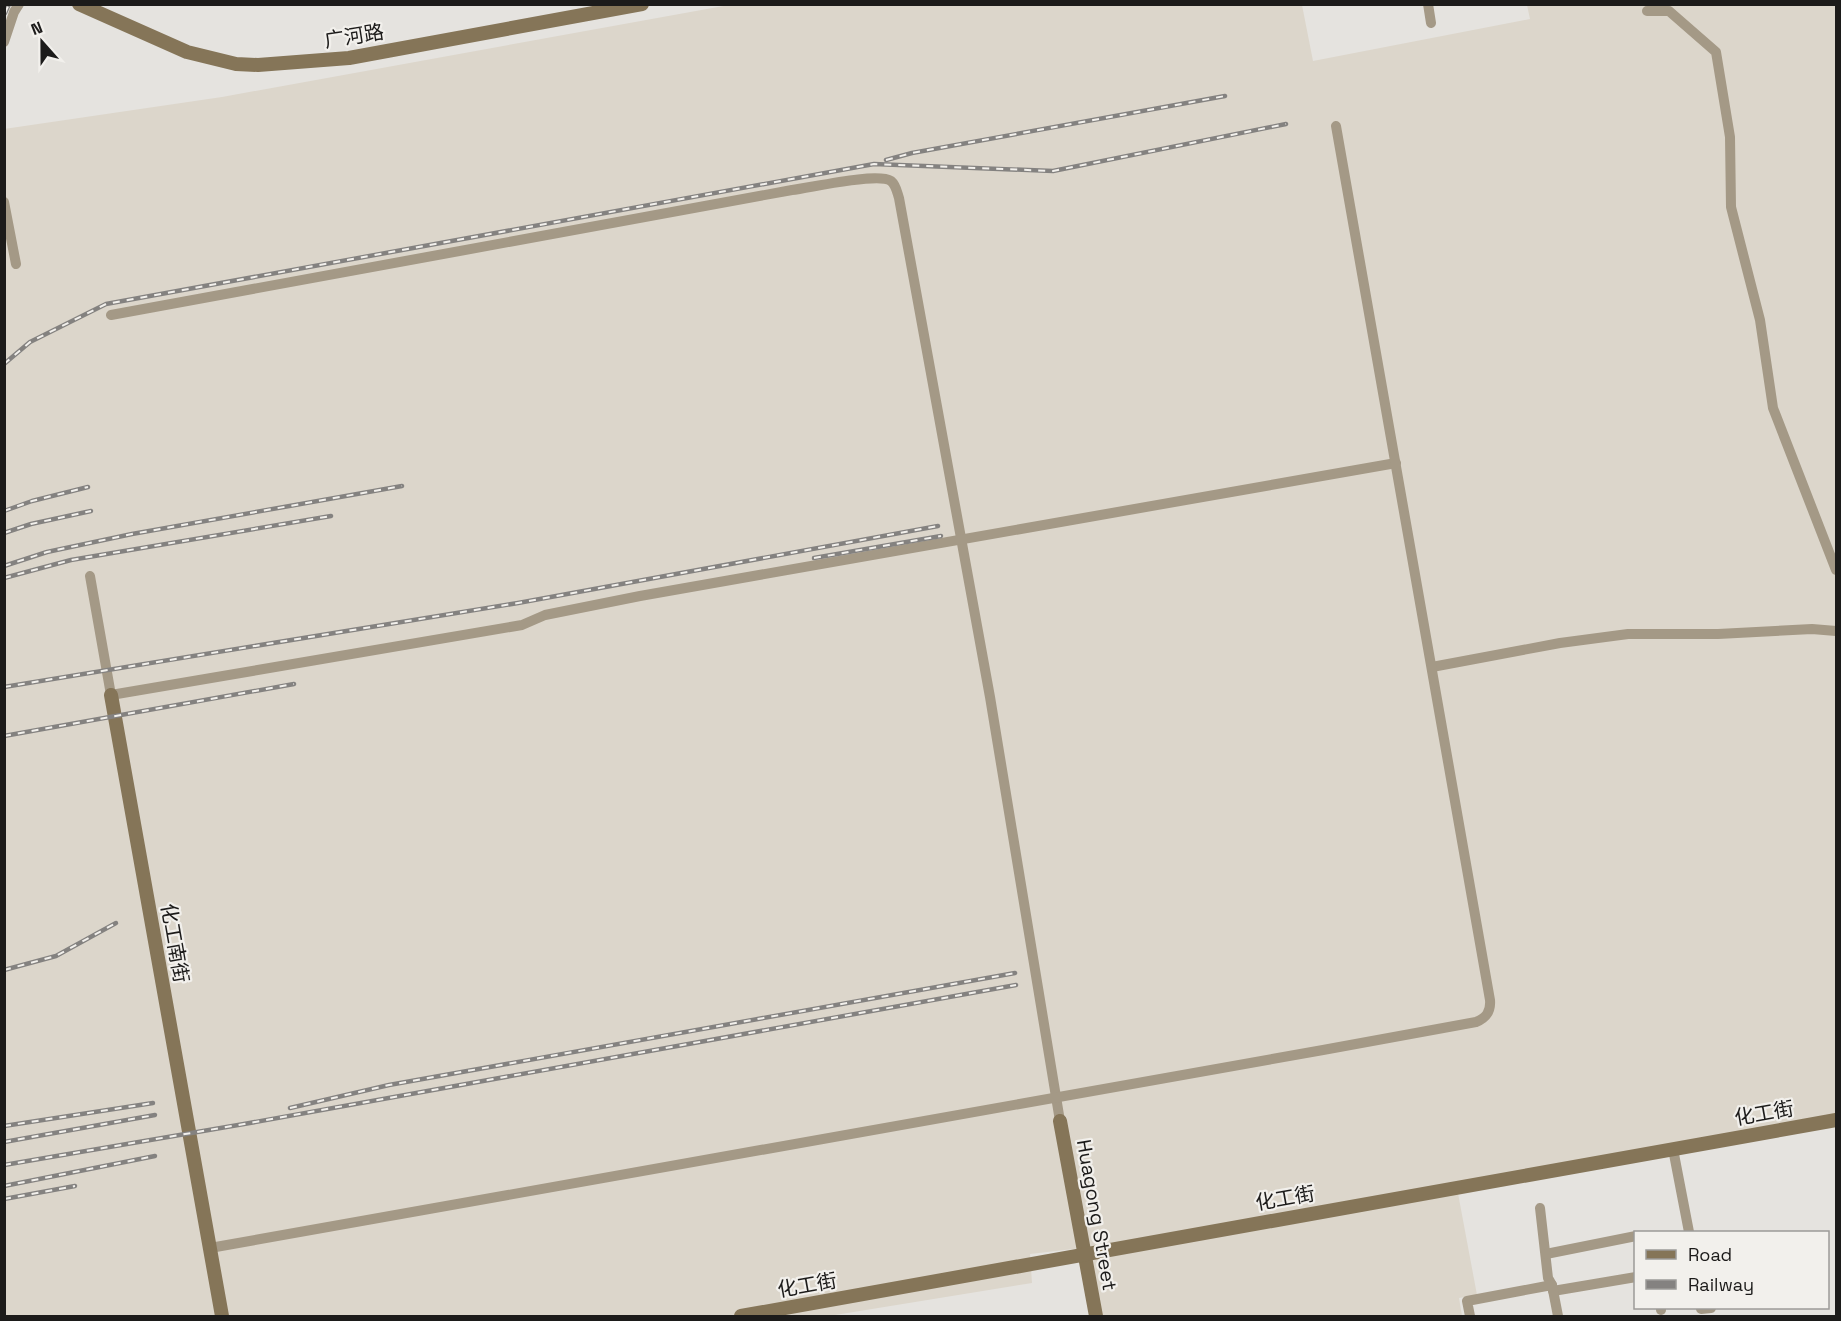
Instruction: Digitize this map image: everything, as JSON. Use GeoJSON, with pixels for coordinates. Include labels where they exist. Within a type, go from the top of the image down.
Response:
{"type":"FeatureCollection","features":[{"type":"Feature","properties":{"kind":"street"},"geometry":{"type":"LineString","coordinates":[[4,42],[14,12],[20,4]]}},
{"type":"Feature","properties":{"kind":"street","name":"广河路"},"geometry":{"type":"LineString","coordinates":[[79,4],[187,52],[236,64],[258,65],[349,58],[642,4]]}},
{"type":"Feature","properties":{"kind":"street"},"geometry":{"type":"LineString","coordinates":[[1428,4],[1431,23]]}},
{"type":"Feature","properties":{"kind":"street"},"geometry":{"type":"LineString","coordinates":[[1647,11],[1669,11],[1716,52],[1730,137],[1731,207],[1760,320],[1773,408],[1836,570]]}},
{"type":"Feature","properties":{"kind":"street"},"geometry":{"type":"LineString","coordinates":[[210,1248],[1464,1024],[1486,1017],[1491,1006],[1336,126]]}},
{"type":"Feature","properties":{"kind":"street"},"geometry":{"type":"LineString","coordinates":[[111,315],[792,190],[873,179],[889,180],[894,184],[899,198],[963,541],[1060,1121]]}},
{"type":"Feature","properties":{"kind":"street"},"geometry":{"type":"LineString","coordinates":[[4,202],[16,264]]}},
{"type":"Feature","properties":{"kind":"street"},"geometry":{"type":"LineString","coordinates":[[111,695],[522,625],[544,615],[640,596],[1396,463]]}},
{"type":"Feature","properties":{"kind":"street","name":"化工南街"},"geometry":{"type":"LineString","coordinates":[[90,576],[222,1317]]}},
{"type":"Feature","properties":{"kind":"street"},"geometry":{"type":"LineString","coordinates":[[1432,667],[1560,643],[1628,634],[1718,634],[1812,629],[1836,631]]}},
{"type":"Feature","properties":{"kind":"street","name":"化工街"},"geometry":{"type":"LineString","coordinates":[[741,1317],[1836,1120]]}},
{"type":"Feature","properties":{"kind":"street","name":"Huagong Street"},"geometry":{"type":"LineString","coordinates":[[1060,1121],[1096,1317]]}},
{"type":"Feature","properties":{"kind":"street"},"geometry":{"type":"LineString","coordinates":[[1673,1149],[1689,1231]]}},
{"type":"Feature","properties":{"kind":"street"},"geometry":{"type":"LineString","coordinates":[[1540,1208],[1548,1278],[1553,1288],[1558,1317]]}},
{"type":"Feature","properties":{"kind":"street"},"geometry":{"type":"LineString","coordinates":[[1546,1254],[1634,1236]]}},
{"type":"Feature","properties":{"kind":"street"},"geometry":{"type":"LineString","coordinates":[[1470,1317],[1467,1301],[1634,1277]]}},
{"type":"Feature","properties":{"kind":"shaded area"},"geometry":{"type":"Polygon","coordinates":[[[729,5],[1302,5],[1313,61],[1530,19],[1527,5],[1836,5],[1836,1120],[1457,1188],[1477,1295],[1459,1298],[1462,1316],[1099,1316],[1084,1254],[1099,1246],[1030,1254],[1032,1283],[829,1316],[5,1316],[4,129],[222,97],[729,5]]]}},
{"type":"Feature","properties":{"kind":"railway"},"geometry":{"type":"LineString","coordinates":[[5,13],[9,4]]}},
{"type":"Feature","properties":{"kind":"railway"},"geometry":{"type":"LineString","coordinates":[[886,160],[912,153],[1225,96]]}},
{"type":"Feature","properties":{"kind":"railway"},"geometry":{"type":"LineString","coordinates":[[4,364],[30,342],[106,304],[874,164],[1053,171],[1286,124]]}},
{"type":"Feature","properties":{"kind":"railway"},"geometry":{"type":"LineString","coordinates":[[4,566],[47,552],[132,534],[402,486]]}},
{"type":"Feature","properties":{"kind":"railway"},"geometry":{"type":"LineString","coordinates":[[4,511],[32,501],[88,487]]}},
{"type":"Feature","properties":{"kind":"railway"},"geometry":{"type":"LineString","coordinates":[[4,533],[31,524],[91,511]]}},
{"type":"Feature","properties":{"kind":"railway"},"geometry":{"type":"LineString","coordinates":[[4,578],[71,560],[331,516]]}},
{"type":"Feature","properties":{"kind":"railway"},"geometry":{"type":"LineString","coordinates":[[4,687],[518,603],[938,526]]}},
{"type":"Feature","properties":{"kind":"railway"},"geometry":{"type":"LineString","coordinates":[[814,558],[941,536]]}},
{"type":"Feature","properties":{"kind":"railway"},"geometry":{"type":"LineString","coordinates":[[4,736],[294,684]]}},
{"type":"Feature","properties":{"kind":"railway"},"geometry":{"type":"LineString","coordinates":[[4,970],[56,956],[116,923]]}},
{"type":"Feature","properties":{"kind":"railway"},"geometry":{"type":"LineString","coordinates":[[290,1108],[389,1085],[1015,973]]}},
{"type":"Feature","properties":{"kind":"railway"},"geometry":{"type":"LineString","coordinates":[[4,1165],[1016,985]]}},
{"type":"Feature","properties":{"kind":"railway"},"geometry":{"type":"LineString","coordinates":[[4,1126],[153,1103]]}},
{"type":"Feature","properties":{"kind":"railway"},"geometry":{"type":"LineString","coordinates":[[4,1142],[155,1115]]}},
{"type":"Feature","properties":{"kind":"railway"},"geometry":{"type":"LineString","coordinates":[[4,1186],[155,1156]]}},
{"type":"Feature","properties":{"kind":"railway"},"geometry":{"type":"LineString","coordinates":[[4,1199],[75,1186]]}}]}
